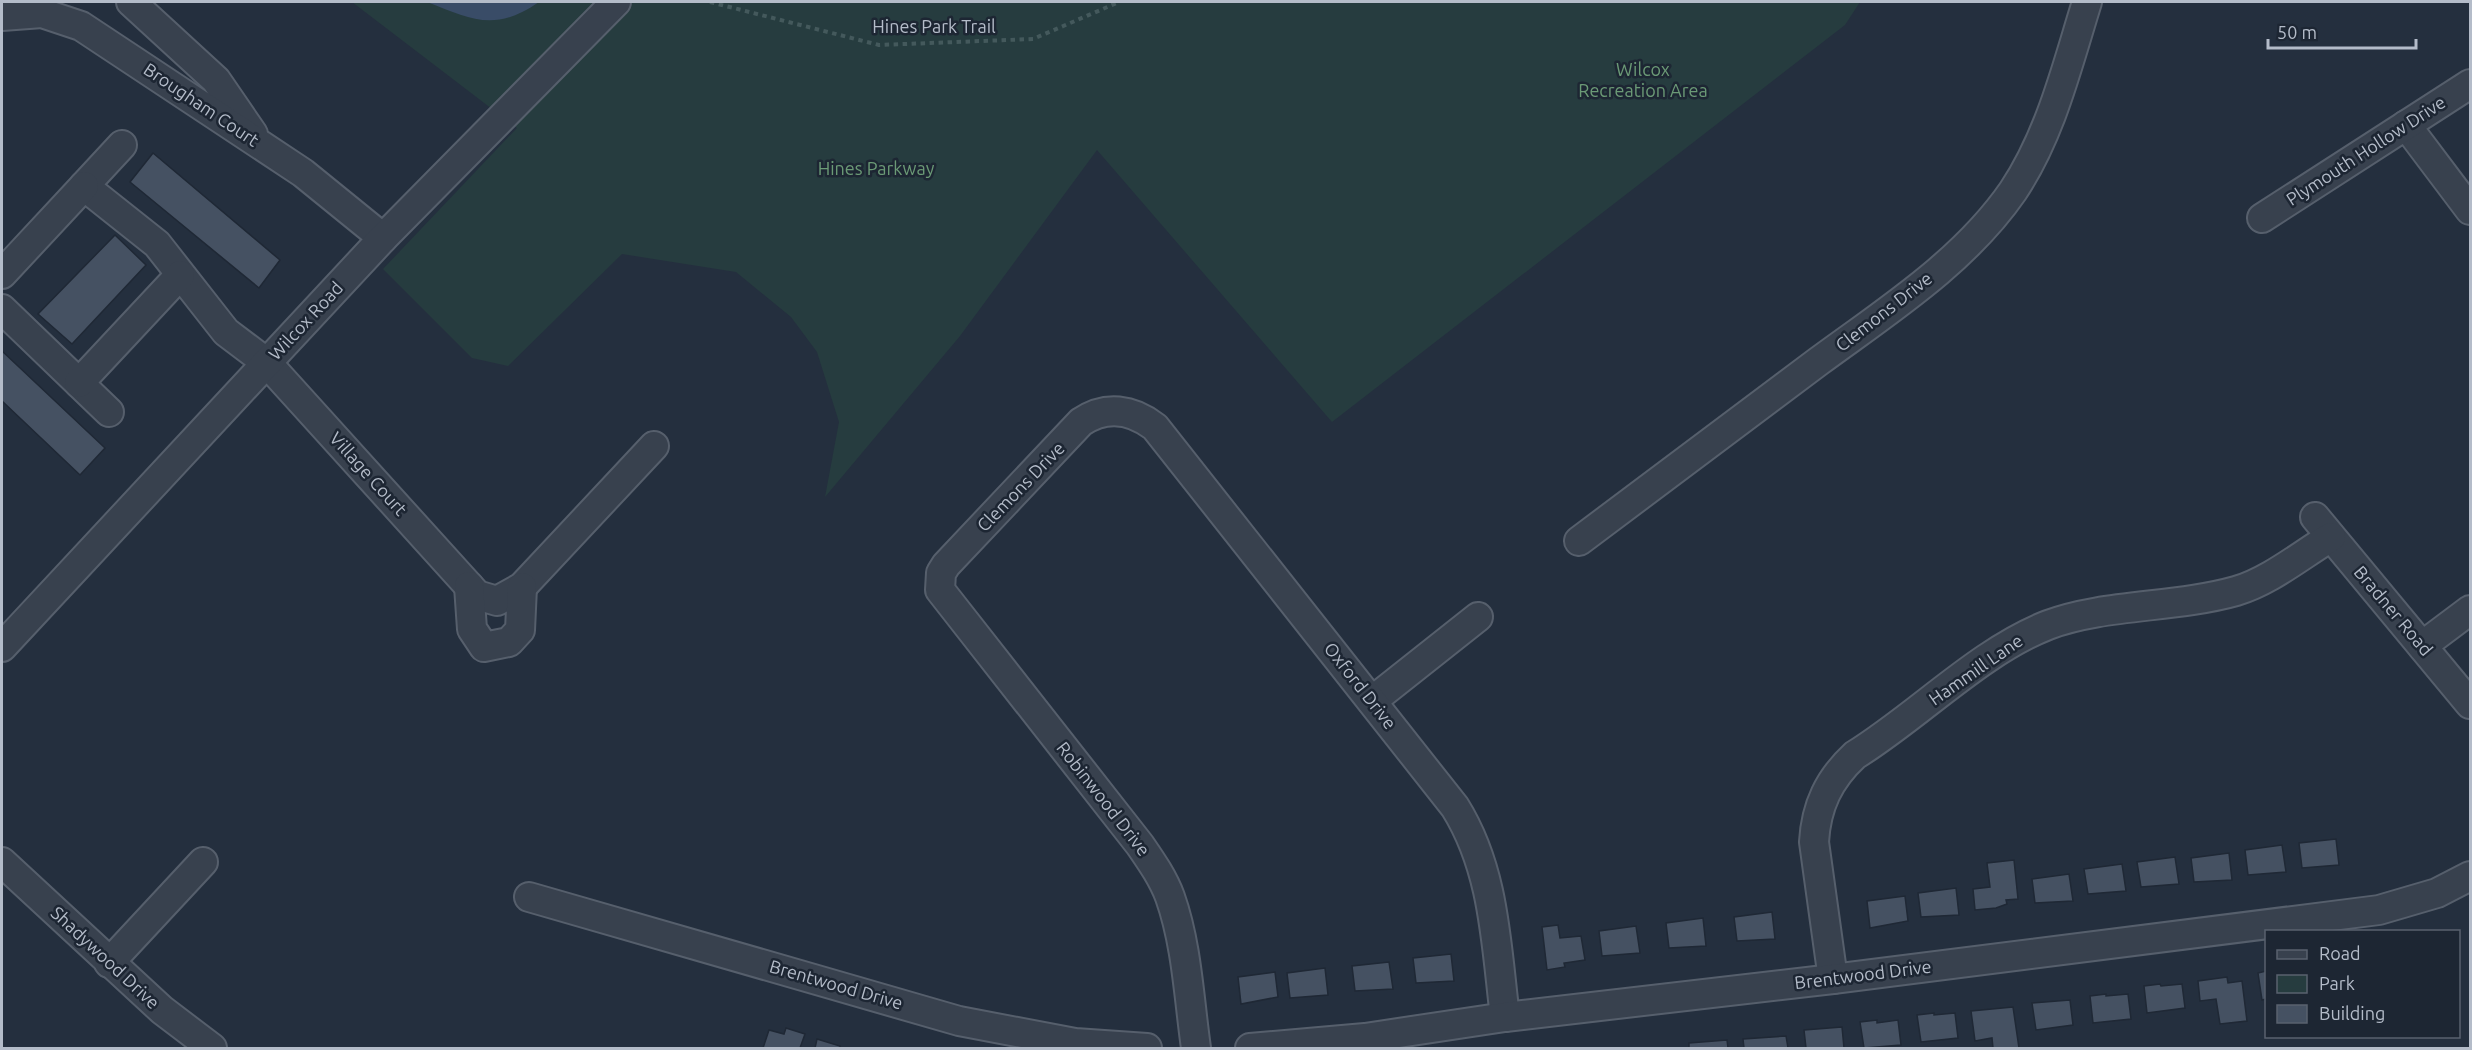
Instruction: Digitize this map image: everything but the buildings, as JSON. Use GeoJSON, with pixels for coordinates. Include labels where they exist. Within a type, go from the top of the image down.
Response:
{"type":"FeatureCollection","features":[{"type":"Feature","properties":{"kind":"street"},"geometry":{"type":"LineString","coordinates":[[131,2],[216,80],[262,146]]}},
{"type":"Feature","properties":{"kind":"street","name":"Wilcox Road"},"geometry":{"type":"LineString","coordinates":[[2,644],[383,238],[616,2]]}},
{"type":"Feature","properties":{"kind":"street","name":"Clemons Drive"},"geometry":{"type":"LineString","coordinates":[[1579,541],[1908,295],[1974,237],[2013,190],[2036,151],[2050,118],[2087,2]]}},
{"type":"Feature","properties":{"kind":"street","name":"Brougham Court"},"geometry":{"type":"LineString","coordinates":[[2,16],[47,7],[81,26],[303,173],[383,238]]}},
{"type":"Feature","properties":{"kind":"street","name":"Plymouth Hollow Drive"},"geometry":{"type":"LineString","coordinates":[[2262,218],[2470,84]]}},
{"type":"Feature","properties":{"kind":"street"},"geometry":{"type":"LineString","coordinates":[[2406,125],[2470,210]]}},
{"type":"Feature","properties":{"kind":"street"},"geometry":{"type":"LineString","coordinates":[[2,274],[122,145]]}},
{"type":"Feature","properties":{"kind":"street","name":"Village Court"},"geometry":{"type":"LineString","coordinates":[[84,186],[157,244],[226,333],[267,363],[477,595],[497,601],[522,587],[654,446]]}},
{"type":"Feature","properties":{"kind":"street"},"geometry":{"type":"LineString","coordinates":[[79,383],[180,275]]}},
{"type":"Feature","properties":{"kind":"street"},"geometry":{"type":"LineString","coordinates":[[2,309],[110,412]]}},
{"type":"Feature","properties":{"kind":"street","name":"Clemons Drive"},"geometry":{"type":"LineString","coordinates":[[939,581],[946,565],[1081,422],[1099,413],[1117,410]]}},
{"type":"Feature","properties":{"kind":"street","name":"Oxford Drive"},"geometry":{"type":"LineString","coordinates":[[1117,410],[1142,417],[1155,427],[1455,807],[1475,842],[1488,888],[1505,1017]]}},
{"type":"Feature","properties":{"kind":"street","name":"Bradner Road"},"geometry":{"type":"LineString","coordinates":[[2323,527],[2470,704]]}},
{"type":"Feature","properties":{"kind":"street","name":"Hammill Lane"},"geometry":{"type":"LineString","coordinates":[[1833,979],[1814,842],[1815,828],[1827,787],[1841,768],[1855,755],[2000,650],[2048,625],[2075,617],[2194,601],[2237,591],[2253,585],[2323,527]]}},
{"type":"Feature","properties":{"kind":"street","name":"Robinwood Drive"},"geometry":{"type":"LineString","coordinates":[[939,581],[944,596],[1132,835],[1159,874],[1170,896],[1179,929],[1196,1048]]}},
{"type":"Feature","properties":{"kind":"street"},"geometry":{"type":"LineString","coordinates":[[469,586],[472,629],[484,647],[509,642],[520,630],[522,587]]}},
{"type":"Feature","properties":{"kind":"street"},"geometry":{"type":"LineString","coordinates":[[2422,646],[2470,610]]}},
{"type":"Feature","properties":{"kind":"street"},"geometry":{"type":"LineString","coordinates":[[1372,701],[1478,617]]}},
{"type":"Feature","properties":{"kind":"street","name":"Shadywood Drive"},"geometry":{"type":"LineString","coordinates":[[2,862],[162,1010],[212,1048]]}},
{"type":"Feature","properties":{"kind":"street"},"geometry":{"type":"LineString","coordinates":[[109,963],[203,862]]}},
{"type":"Feature","properties":{"kind":"street","name":"Brentwood Drive"},"geometry":{"type":"LineString","coordinates":[[1250,1048],[1365,1038],[1505,1017],[1833,979],[2379,909],[2438,893],[2470,876]]}},
{"type":"Feature","properties":{"kind":"street","name":"Brentwood Drive"},"geometry":{"type":"LineString","coordinates":[[529,897],[959,1021],[1075,1043],[1147,1048]]}},
{"type":"Feature","properties":{"kind":"path","name":"Hines Park Trail"},"geometry":{"type":"LineString","coordinates":[[710,2],[879,45],[1033,39],[1119,2]]}},
{"type":"Feature","properties":{"kind":"green space","name":"Hines Parkway"},"geometry":{"type":"Polygon","coordinates":[[[352,2],[1860,2],[1845,25],[1332,422],[1097,150],[960,336],[825,497],[839,422],[817,352],[791,317],[736,272],[622,254],[508,366],[472,358],[383,269],[517,128],[352,2]]]}},
{"type":"Feature","properties":{"kind":"water"},"geometry":{"type":"Polygon","coordinates":[[[427,2],[539,2],[509,17],[483,20],[457,14],[427,2]]]}},
{"type":"Feature","properties":{"kind":"park label","name":"Wilcox Recreation Area"},"geometry":{"type":"Point","coordinates":[1643,80]}}]}
